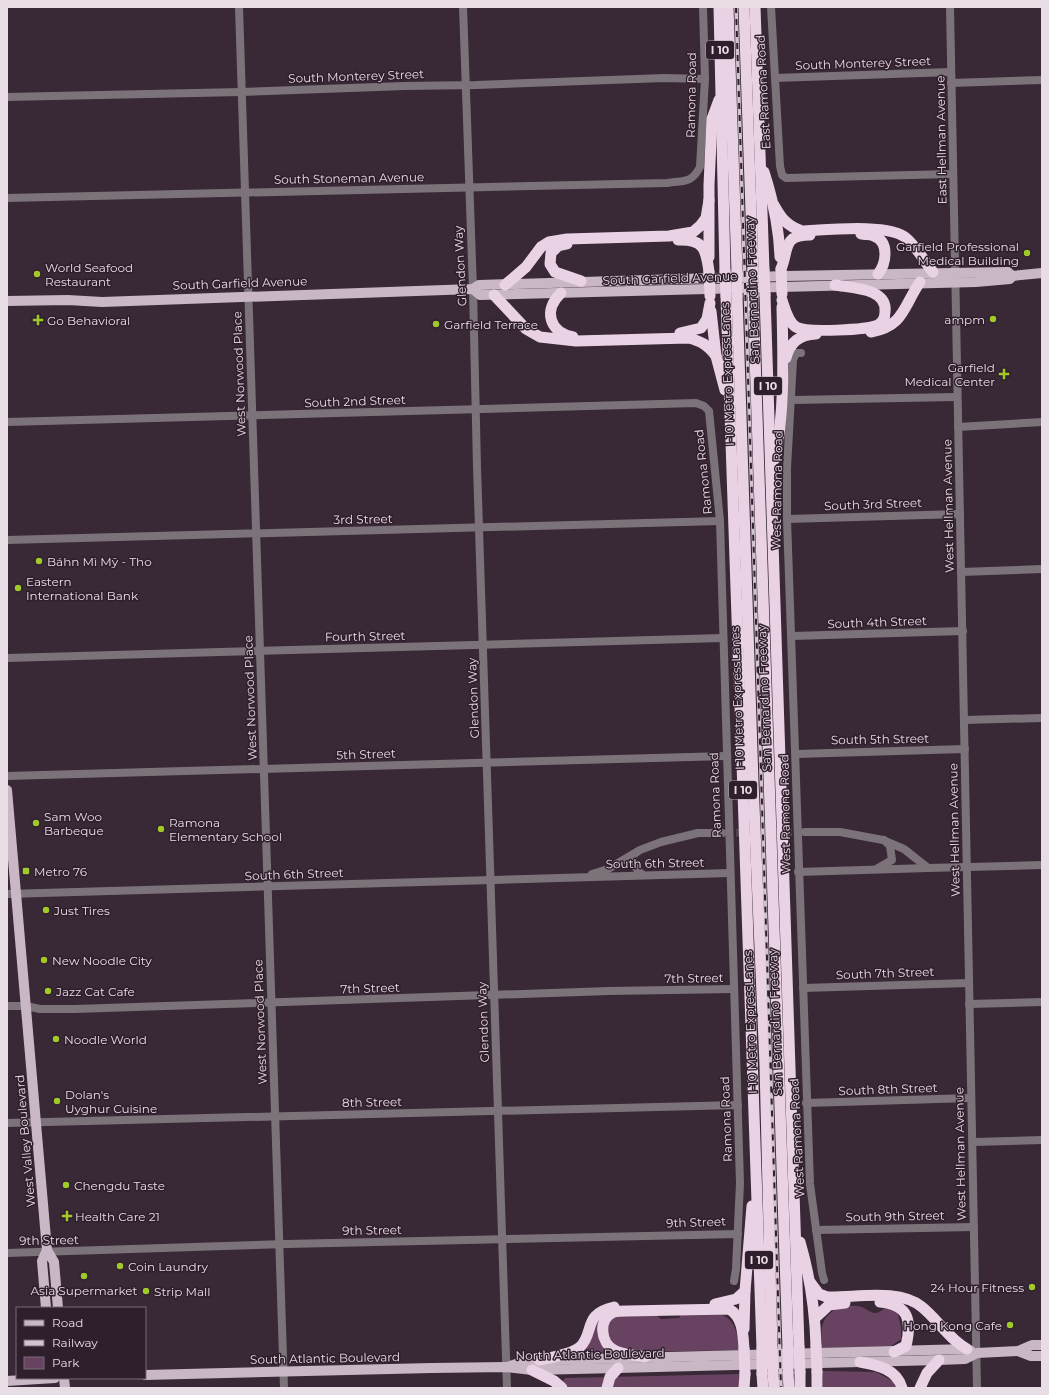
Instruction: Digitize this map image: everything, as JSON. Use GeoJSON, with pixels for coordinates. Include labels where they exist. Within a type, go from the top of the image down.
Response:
{"type":"FeatureCollection","features":[{"type":"Feature","properties":{"kind":"highway","name":"San Bernardino Freeway"},"geometry":{"type":"LineString","coordinates":[[720,7],[725,271],[732,296],[730,408],[756,1172],[767,1348]]}},
{"type":"Feature","properties":{"kind":"highway","name":"I-10 Metro ExpressLanes"},"geometry":{"type":"LineString","coordinates":[[728,7],[737,271],[732,296],[765,1065],[767,1348],[768,1373],[774,1388]]}},
{"type":"Feature","properties":{"kind":"highway"},"geometry":{"type":"LineString","coordinates":[[744,7],[753,270],[759,295],[788,1348],[794,1373],[789,1388]]}},
{"type":"Feature","properties":{"kind":"highway","name":"San Bernardino Freeway"},"geometry":{"type":"LineString","coordinates":[[755,7],[764,270],[759,295],[771,478],[799,1347],[794,1373],[800,1388]]}},
{"type":"Feature","properties":{"kind":"highway"},"geometry":{"type":"LineString","coordinates":[[721,94],[712,119],[709,200],[709,272],[710,300],[716,356],[730,408]]}},
{"type":"Feature","properties":{"kind":"highway"},"geometry":{"type":"LineString","coordinates":[[760,158],[774,205],[779,235],[782,297],[783,369],[778,443],[771,478]]}},
{"type":"Feature","properties":{"kind":"highway"},"geometry":{"type":"LineString","coordinates":[[505,285],[526,267],[542,246],[549,242],[567,239],[669,236],[693,232],[706,218],[709,200]]}},
{"type":"Feature","properties":{"kind":"highway"},"geometry":{"type":"LineString","coordinates":[[774,205],[782,220],[792,228],[802,231],[876,229],[898,232],[907,238],[933,272]]}},
{"type":"Feature","properties":{"kind":"highway"},"geometry":{"type":"LineString","coordinates":[[781,269],[787,246],[796,237],[803,235],[860,234],[873,235],[884,247],[885,254],[883,268],[878,274]]}},
{"type":"Feature","properties":{"kind":"highway"},"geometry":{"type":"LineString","coordinates":[[581,281],[554,272],[549,258],[551,253],[558,246],[569,243],[686,239],[697,242],[703,246],[707,255],[709,272]]}},
{"type":"Feature","properties":{"kind":"highway"},"geometry":{"type":"LineString","coordinates":[[783,369],[792,342],[800,337],[871,332],[886,329],[896,322],[920,282]]}},
{"type":"Feature","properties":{"kind":"highway"},"geometry":{"type":"LineString","coordinates":[[782,297],[789,319],[796,327],[807,330],[860,329],[871,328],[880,324],[885,317],[886,308],[884,301],[879,295],[872,292],[835,285]]}},
{"type":"Feature","properties":{"kind":"highway"},"geometry":{"type":"LineString","coordinates":[[560,293],[553,302],[551,319],[554,328],[561,334],[572,337],[679,334],[694,331],[701,328],[707,319],[710,300]]}},
{"type":"Feature","properties":{"kind":"highway"},"geometry":{"type":"LineString","coordinates":[[494,295],[526,329],[540,337],[576,341],[688,338],[700,340],[708,346],[716,356]]}},
{"type":"Feature","properties":{"kind":"highway"},"geometry":{"type":"LineString","coordinates":[[745,1383],[744,1291],[748,1234],[756,1172]]}},
{"type":"Feature","properties":{"kind":"highway"},"geometry":{"type":"LineString","coordinates":[[795,1228],[810,1282],[815,1318],[817,1382]]}},
{"type":"Feature","properties":{"kind":"highway"},"geometry":{"type":"LineString","coordinates":[[810,1282],[819,1294],[827,1297],[887,1296],[907,1299],[922,1307],[954,1342],[972,1351]]}},
{"type":"Feature","properties":{"kind":"highway"},"geometry":{"type":"LineString","coordinates":[[562,1388],[535,1365],[579,1349],[586,1340],[590,1322],[597,1314],[612,1307],[651,1304],[718,1304],[736,1299],[744,1291]]}},
{"type":"Feature","properties":{"kind":"highway"},"geometry":{"type":"LineString","coordinates":[[815,1318],[829,1305],[839,1303],[894,1304],[902,1308],[908,1319],[910,1328],[906,1346],[894,1352]]}},
{"type":"Feature","properties":{"kind":"highway"},"geometry":{"type":"LineString","coordinates":[[645,1357],[614,1350],[606,1343],[603,1338],[603,1326],[607,1318],[614,1312],[728,1309],[735,1313],[740,1322],[744,1345]]}},
{"type":"Feature","properties":{"kind":"highway"},"geometry":{"type":"LineString","coordinates":[[920,1388],[926,1373],[939,1360]]}},
{"type":"Feature","properties":{"kind":"highway"},"geometry":{"type":"LineString","coordinates":[[860,1362],[882,1366],[891,1372],[900,1382],[902,1388]]}},
{"type":"Feature","properties":{"kind":"highway"},"geometry":{"type":"LineString","coordinates":[[607,1388],[610,1377],[618,1368]]}},
{"type":"Feature","properties":{"kind":"highway"},"geometry":{"type":"LineString","coordinates":[[763,1388],[768,1373]]}},
{"type":"Feature","properties":{"kind":"main road","name":"South Garfield Avenue"},"geometry":{"type":"LineString","coordinates":[[7,302],[68,300],[102,302],[473,289],[479,285],[581,281],[933,272],[956,277]]}},
{"type":"Feature","properties":{"kind":"main road"},"geometry":{"type":"LineString","coordinates":[[956,277],[1008,272],[1012,276],[1042,273]]}},
{"type":"Feature","properties":{"kind":"main road","name":"South Garfield Avenue"},"geometry":{"type":"LineString","coordinates":[[473,289],[480,295],[606,293],[920,282],[956,277]]}},
{"type":"Feature","properties":{"kind":"main road","name":"West Valley Boulevard"},"geometry":{"type":"LineString","coordinates":[[7,790],[12,894],[26,1006],[47,1250],[54,1262],[58,1307]]}},
{"type":"Feature","properties":{"kind":"main road","name":"West Valley Boulevard"},"geometry":{"type":"LineString","coordinates":[[46,1307],[42,1261],[47,1250]]}},
{"type":"Feature","properties":{"kind":"main road","name":"North Atlantic Boulevard"},"geometry":{"type":"LineString","coordinates":[[1018,1351],[1032,1345],[1042,1345]]}},
{"type":"Feature","properties":{"kind":"main road","name":"North Atlantic Boulevard"},"geometry":{"type":"LineString","coordinates":[[506,1367],[519,1363],[618,1368],[939,1360],[965,1359],[972,1351]]}},
{"type":"Feature","properties":{"kind":"main road","name":"North Atlantic Boulevard"},"geometry":{"type":"LineString","coordinates":[[535,1365],[645,1357],[894,1352],[1018,1351],[1031,1356],[1042,1356]]}},
{"type":"Feature","properties":{"kind":"main road","name":"South Atlantic Boulevard"},"geometry":{"type":"LineString","coordinates":[[146,1375],[506,1367]]}},
{"type":"Feature","properties":{"kind":"main road"},"geometry":{"type":"LineString","coordinates":[[7,1381],[37,1379]]}},
{"type":"Feature","properties":{"kind":"street","name":"West Norwood Place"},"geometry":{"type":"LineString","coordinates":[[239,7],[284,1388]]}},
{"type":"Feature","properties":{"kind":"street","name":"Glendon Way"},"geometry":{"type":"LineString","coordinates":[[462,7],[473,289],[507,1388]]}},
{"type":"Feature","properties":{"kind":"street","name":"Ramona Road"},"geometry":{"type":"LineString","coordinates":[[691,180],[696,176],[700,167],[705,79],[703,7]]}},
{"type":"Feature","properties":{"kind":"street","name":"East Ramona Road"},"geometry":{"type":"LineString","coordinates":[[771,7],[780,166],[782,174],[786,178],[953,174]]}},
{"type":"Feature","properties":{"kind":"street","name":"East Hellman Avenue"},"geometry":{"type":"LineString","coordinates":[[950,7],[956,277]]}},
{"type":"Feature","properties":{"kind":"street","name":"South Monterey Street"},"geometry":{"type":"LineString","coordinates":[[775,78],[951,72]]}},
{"type":"Feature","properties":{"kind":"street","name":"South Monterey Street"},"geometry":{"type":"LineString","coordinates":[[7,97],[241,92],[664,78],[705,79]]}},
{"type":"Feature","properties":{"kind":"street"},"geometry":{"type":"LineString","coordinates":[[951,83],[1042,80]]}},
{"type":"Feature","properties":{"kind":"street","name":"South Stoneman Avenue"},"geometry":{"type":"LineString","coordinates":[[7,198],[667,183],[691,180]]}},
{"type":"Feature","properties":{"kind":"street","name":"West Hellman Avenue"},"geometry":{"type":"LineString","coordinates":[[956,277],[957,397],[973,1142],[974,1227],[972,1351],[978,1388]]}},
{"type":"Feature","properties":{"kind":"street","name":"West Ramona Road"},"geometry":{"type":"LineString","coordinates":[[801,353],[796,354],[792,360],[787,468],[787,519],[796,754],[798,872],[806,1103],[810,1184],[824,1280]]}},
{"type":"Feature","properties":{"kind":"street"},"geometry":{"type":"LineString","coordinates":[[791,400],[957,397]]}},
{"type":"Feature","properties":{"kind":"street","name":"South 2nd Street"},"geometry":{"type":"LineString","coordinates":[[7,422],[696,403],[704,406]]}},
{"type":"Feature","properties":{"kind":"street","name":"Ramona Road"},"geometry":{"type":"LineString","coordinates":[[704,406],[710,411],[720,521],[740,1183],[734,1281]]}},
{"type":"Feature","properties":{"kind":"street"},"geometry":{"type":"LineString","coordinates":[[958,427],[1042,422]]}},
{"type":"Feature","properties":{"kind":"street","name":"South 3rd Street"},"geometry":{"type":"LineString","coordinates":[[787,519],[960,514]]}},
{"type":"Feature","properties":{"kind":"street","name":"3rd Street"},"geometry":{"type":"LineString","coordinates":[[7,540],[720,521]]}},
{"type":"Feature","properties":{"kind":"street"},"geometry":{"type":"LineString","coordinates":[[961,572],[1042,569]]}},
{"type":"Feature","properties":{"kind":"street","name":"South 4th Street"},"geometry":{"type":"LineString","coordinates":[[792,636],[963,631]]}},
{"type":"Feature","properties":{"kind":"street","name":"Fourth Street"},"geometry":{"type":"LineString","coordinates":[[7,658],[723,638]]}},
{"type":"Feature","properties":{"kind":"street"},"geometry":{"type":"LineString","coordinates":[[964,720],[1042,718]]}},
{"type":"Feature","properties":{"kind":"street","name":"South 5th Street"},"geometry":{"type":"LineString","coordinates":[[796,754],[965,749]]}},
{"type":"Feature","properties":{"kind":"street","name":"5th Street"},"geometry":{"type":"LineString","coordinates":[[7,776],[726,756]]}},
{"type":"Feature","properties":{"kind":"street"},"geometry":{"type":"LineString","coordinates":[[805,832],[840,832],[883,840],[904,849],[928,868]]}},
{"type":"Feature","properties":{"kind":"street","name":"South 6th Street"},"geometry":{"type":"LineString","coordinates":[[582,878],[608,869],[640,850],[684,836],[722,833]]}},
{"type":"Feature","properties":{"kind":"street"},"geometry":{"type":"LineString","coordinates":[[875,870],[892,860],[890,846],[883,840]]}},
{"type":"Feature","properties":{"kind":"street"},"geometry":{"type":"LineString","coordinates":[[640,850],[632,856],[632,862],[638,872],[643,875]]}},
{"type":"Feature","properties":{"kind":"street"},"geometry":{"type":"LineString","coordinates":[[798,872],[1042,865]]}},
{"type":"Feature","properties":{"kind":"street","name":"South 6th Street"},"geometry":{"type":"LineString","coordinates":[[12,894],[730,873]]}},
{"type":"Feature","properties":{"kind":"street","name":"South 7th Street"},"geometry":{"type":"LineString","coordinates":[[803,988],[969,983]]}},
{"type":"Feature","properties":{"kind":"street","name":"7th Street"},"geometry":{"type":"LineString","coordinates":[[7,1006],[26,1006],[40,1009],[609,992],[734,990]]}},
{"type":"Feature","properties":{"kind":"street"},"geometry":{"type":"LineString","coordinates":[[969,1004],[1042,1002]]}},
{"type":"Feature","properties":{"kind":"street","name":"South 8th Street"},"geometry":{"type":"LineString","coordinates":[[806,1103],[971,1098]]}},
{"type":"Feature","properties":{"kind":"street","name":"8th Street"},"geometry":{"type":"LineString","coordinates":[[7,1123],[738,1105]]}},
{"type":"Feature","properties":{"kind":"street"},"geometry":{"type":"LineString","coordinates":[[973,1142],[1042,1140]]}},
{"type":"Feature","properties":{"kind":"street","name":"South 9th Street"},"geometry":{"type":"LineString","coordinates":[[816,1230],[974,1227]]}},
{"type":"Feature","properties":{"kind":"street","name":"9th Street"},"geometry":{"type":"LineString","coordinates":[[7,1253],[47,1250],[107,1250],[279,1244],[738,1234]]}},
{"type":"Feature","properties":{"kind":"green space"},"geometry":{"type":"Polygon","coordinates":[[[842,1306],[860,1306],[873,1313],[881,1311],[885,1308],[891,1309],[898,1314],[901,1327],[901,1339],[891,1346],[822,1348],[821,1334],[823,1322],[830,1313],[842,1306]]]}},
{"type":"Feature","properties":{"kind":"green space"},"geometry":{"type":"Polygon","coordinates":[[[683,1311],[716,1313],[730,1320],[734,1326],[737,1336],[739,1350],[586,1353],[585,1349],[598,1319],[605,1314],[656,1315],[661,1319],[679,1318],[683,1311]]]}},
{"type":"Feature","properties":{"kind":"green space"},"geometry":{"type":"Polygon","coordinates":[[[823,1371],[876,1372],[893,1381],[896,1388],[823,1388],[823,1371]]]}},
{"type":"Feature","properties":{"kind":"green space"},"geometry":{"type":"Polygon","coordinates":[[[740,1374],[740,1388],[566,1388],[561,1383],[565,1378],[740,1374]]]}},
{"type":"Feature","properties":{"kind":"tunnel"},"geometry":{"type":"LineString","coordinates":[[724,833],[804,832]]}},
{"type":"Feature","properties":{"kind":"railway"},"geometry":{"type":"LineString","coordinates":[[736,7],[781,1388]]}},
{"type":"Feature","properties":{"kind":"place","name":"Garfield Professional Medical Building"},"geometry":{"type":"Point","coordinates":[1027,253]}},
{"type":"Feature","properties":{"kind":"place","name":"World Seafood Restaurant"},"geometry":{"type":"Point","coordinates":[37,274]}},
{"type":"Feature","properties":{"kind":"place","name":"ampm"},"geometry":{"type":"Point","coordinates":[993,319]}},
{"type":"Feature","properties":{"kind":"place","name":"Go Behavioral"},"geometry":{"type":"Point","coordinates":[38,320]}},
{"type":"Feature","properties":{"kind":"place","name":"Garfield Terrace"},"geometry":{"type":"Point","coordinates":[436,324]}},
{"type":"Feature","properties":{"kind":"place","name":"Garfield Medical Center"},"geometry":{"type":"Point","coordinates":[1004,374]}},
{"type":"Feature","properties":{"kind":"place","name":"Báhn Mì Mỹ - Tho"},"geometry":{"type":"Point","coordinates":[39,561]}},
{"type":"Feature","properties":{"kind":"place","name":"Eastern International Bank"},"geometry":{"type":"Point","coordinates":[18,588]}},
{"type":"Feature","properties":{"kind":"place","name":"Sam Woo Barbeque"},"geometry":{"type":"Point","coordinates":[36,823]}},
{"type":"Feature","properties":{"kind":"place","name":"Ramona Elementary School"},"geometry":{"type":"Point","coordinates":[161,829]}},
{"type":"Feature","properties":{"kind":"place","name":"Metro 76"},"geometry":{"type":"Point","coordinates":[26,871]}},
{"type":"Feature","properties":{"kind":"place","name":"Just Tires"},"geometry":{"type":"Point","coordinates":[46,910]}},
{"type":"Feature","properties":{"kind":"place","name":"New Noodle City"},"geometry":{"type":"Point","coordinates":[44,960]}},
{"type":"Feature","properties":{"kind":"place","name":"Jazz Cat Cafe"},"geometry":{"type":"Point","coordinates":[48,991]}},
{"type":"Feature","properties":{"kind":"place","name":"Noodle World"},"geometry":{"type":"Point","coordinates":[56,1039]}},
{"type":"Feature","properties":{"kind":"place","name":"Dolan's Uyghur Cuisine"},"geometry":{"type":"Point","coordinates":[57,1101]}},
{"type":"Feature","properties":{"kind":"place","name":"Chengdu Taste"},"geometry":{"type":"Point","coordinates":[66,1185]}},
{"type":"Feature","properties":{"kind":"place","name":"Health Care 21"},"geometry":{"type":"Point","coordinates":[67,1216]}},
{"type":"Feature","properties":{"kind":"place","name":"Coin Laundry"},"geometry":{"type":"Point","coordinates":[120,1266]}},
{"type":"Feature","properties":{"kind":"place","name":"Asia Supermarket"},"geometry":{"type":"Point","coordinates":[84,1276]}},
{"type":"Feature","properties":{"kind":"place","name":"24 Hour Fitness"},"geometry":{"type":"Point","coordinates":[1032,1287]}},
{"type":"Feature","properties":{"kind":"place","name":"Strip Mall"},"geometry":{"type":"Point","coordinates":[146,1291]}},
{"type":"Feature","properties":{"kind":"place","name":"Hong Kong Cafe"},"geometry":{"type":"Point","coordinates":[1010,1325]}}]}
